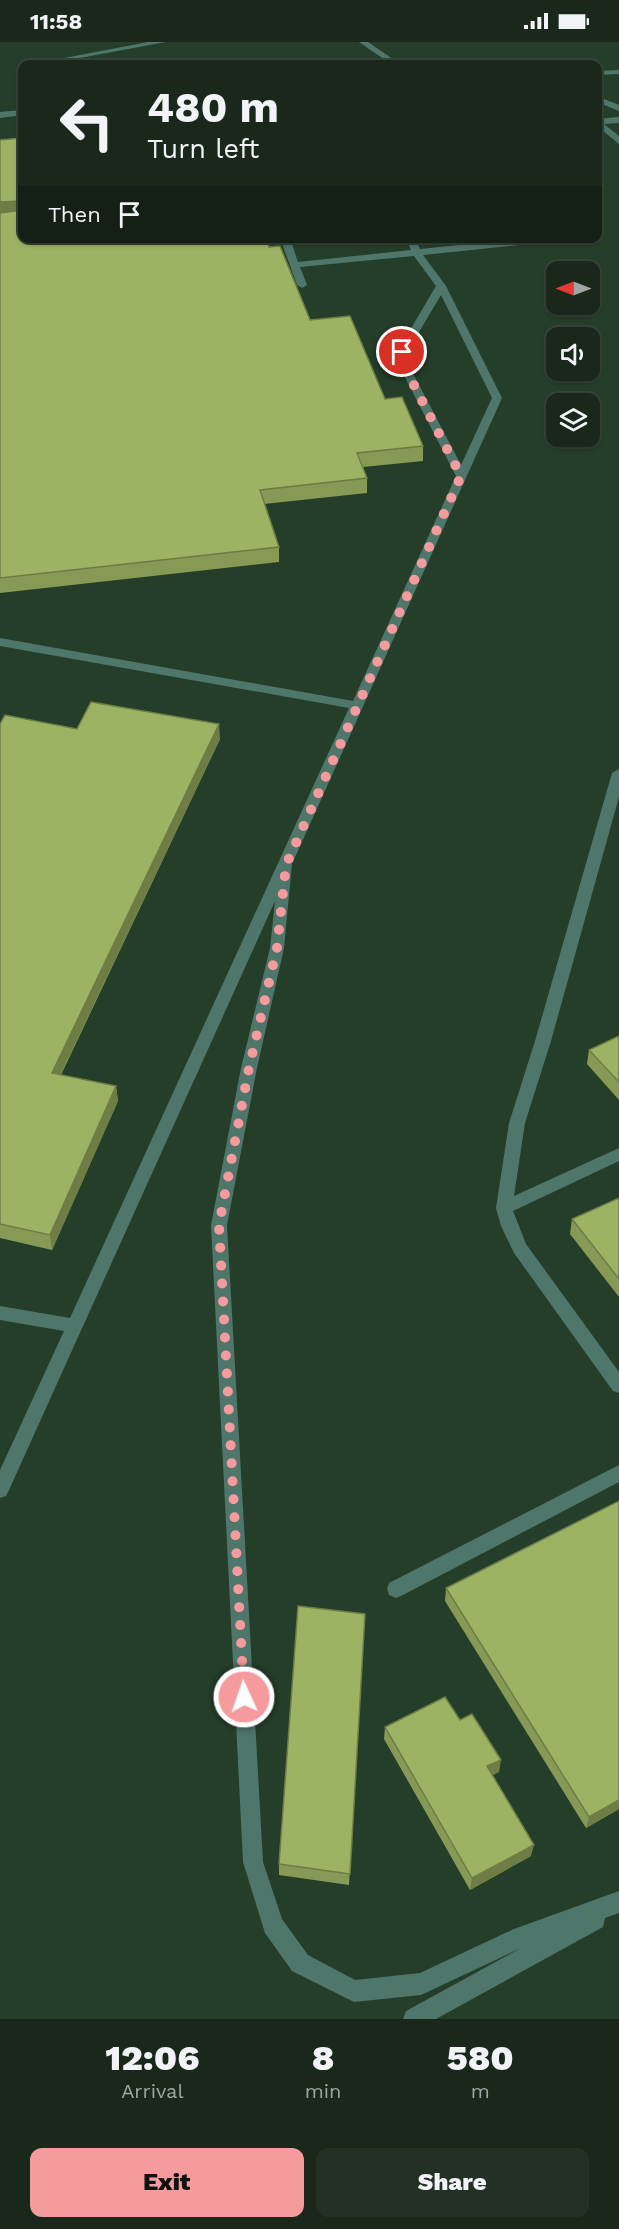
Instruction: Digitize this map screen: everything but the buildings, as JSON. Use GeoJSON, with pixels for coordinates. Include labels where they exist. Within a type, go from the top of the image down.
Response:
{"type":"FeatureCollection","features":[{"type":"Feature","properties":{"kind":"lane"},"geometry":{"type":"LineString","coordinates":[[58,60],[162,42]]}},
{"type":"Feature","properties":{"kind":"lane"},"geometry":{"type":"LineString","coordinates":[[363,42],[390,60]]}},
{"type":"Feature","properties":{"kind":"lane"},"geometry":{"type":"LineString","coordinates":[[602,73],[619,72]]}},
{"type":"Feature","properties":{"kind":"lane"},"geometry":{"type":"LineString","coordinates":[[602,96],[608,94]]}},
{"type":"Feature","properties":{"kind":"lane"},"geometry":{"type":"LineString","coordinates":[[602,100],[619,108]]}},
{"type":"Feature","properties":{"kind":"lane"},"geometry":{"type":"LineString","coordinates":[[0,115],[18,113]]}},
{"type":"Feature","properties":{"kind":"lane"},"geometry":{"type":"LineString","coordinates":[[602,122],[619,120]]}},
{"type":"Feature","properties":{"kind":"lane"},"geometry":{"type":"LineString","coordinates":[[602,126],[619,141]]}},
{"type":"Feature","properties":{"kind":"lane"},"geometry":{"type":"LineString","coordinates":[[287,243],[302,285]]}},
{"type":"Feature","properties":{"kind":"lane"},"geometry":{"type":"LineString","coordinates":[[0,1490],[497,398],[441,286],[412,243]]}},
{"type":"Feature","properties":{"kind":"lane"},"geometry":{"type":"LineString","coordinates":[[442,243],[446,251]]}},
{"type":"Feature","properties":{"kind":"lane"},"geometry":{"type":"LineString","coordinates":[[295,264],[516,243]]}},
{"type":"Feature","properties":{"kind":"lane"},"geometry":{"type":"LineString","coordinates":[[441,286],[402,352],[402,362],[461,476]]}},
{"type":"Feature","properties":{"kind":"lane"},"geometry":{"type":"LineString","coordinates":[[0,642],[358,706]]}},
{"type":"Feature","properties":{"kind":"lane"},"geometry":{"type":"LineString","coordinates":[[619,773],[612,818],[517,1123],[504,1208],[509,1226],[520,1248],[619,1386]]}},
{"type":"Feature","properties":{"kind":"lane"},"geometry":{"type":"LineString","coordinates":[[286,865],[277,948],[249,1068],[219,1225],[253,1862],[273,1925],[300,1962],[354,1991],[421,1984],[514,1940],[619,1904]]}},
{"type":"Feature","properties":{"kind":"lane"},"geometry":{"type":"LineString","coordinates":[[504,1208],[619,1154]]}},
{"type":"Feature","properties":{"kind":"lane"},"geometry":{"type":"LineString","coordinates":[[0,1313],[75,1326]]}},
{"type":"Feature","properties":{"kind":"lane"},"geometry":{"type":"LineString","coordinates":[[396,1589],[619,1473]]}},
{"type":"Feature","properties":{"kind":"lane"},"geometry":{"type":"LineString","coordinates":[[414,2019],[619,1904]]}},
{"type":"Feature","properties":{"kind":"shaded area"},"geometry":{"type":"Polygon","coordinates":[[[0,42],[619,42],[619,2019],[0,2019],[0,42]]]}},
{"type":"Feature","properties":{"kind":"route"},"geometry":{"type":"LineString","coordinates":[[244,1697],[219,1225],[249,1068],[277,948],[286,865],[461,476],[402,362],[402,352]]}}]}
